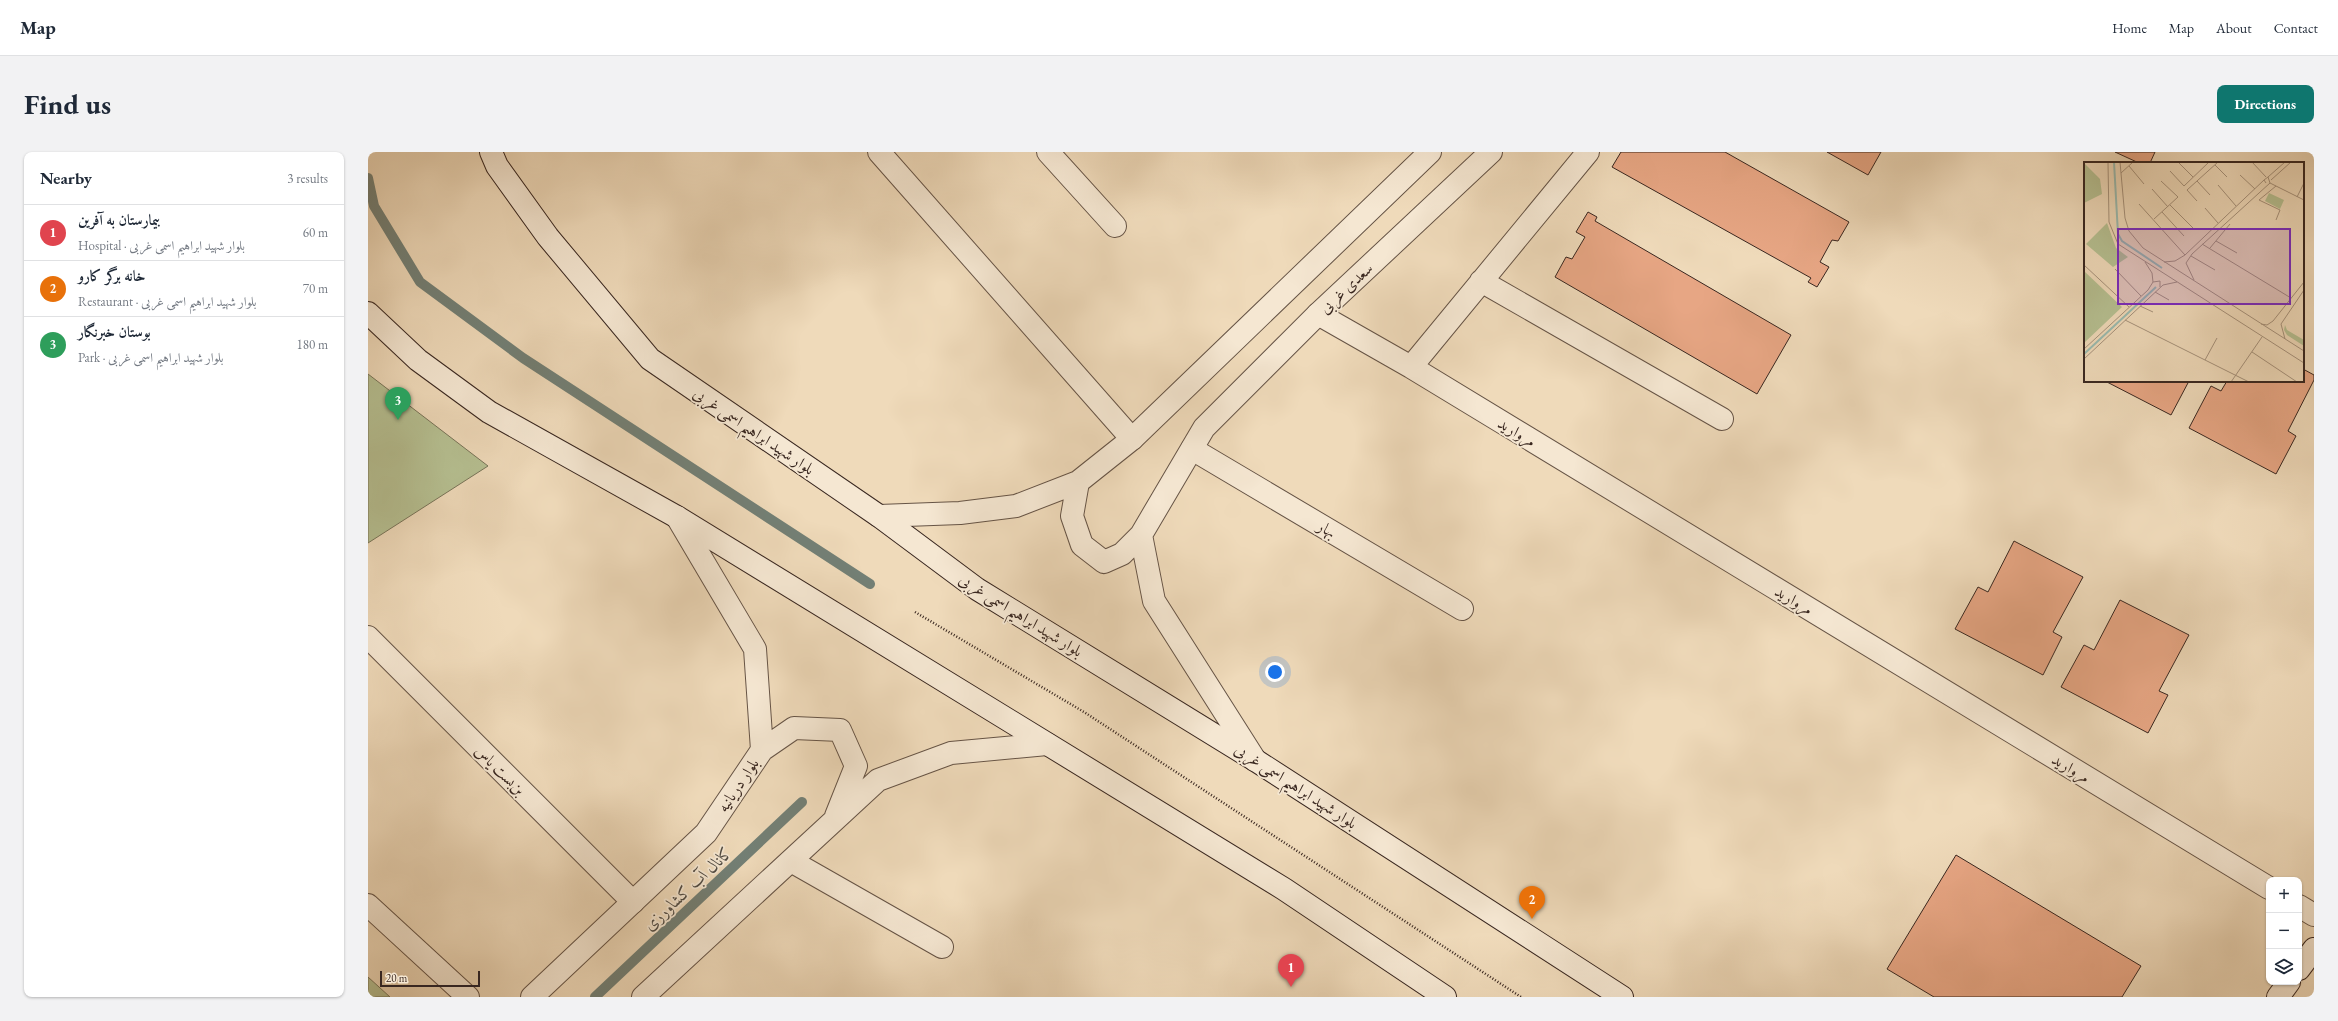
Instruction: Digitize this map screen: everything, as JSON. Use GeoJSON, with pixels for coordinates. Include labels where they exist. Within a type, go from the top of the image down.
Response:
{"type":"FeatureCollection","features":[{"type":"Feature","properties":{"kind":"street","name":"بلوار شهید ابراهیم اسمی غربی"},"geometry":{"type":"LineString","coordinates":[[491,152],[497,166],[548,237],[650,359],[878,516],[977,589],[1255,760],[1622,997]]}},
{"type":"Feature","properties":{"kind":"street"},"geometry":{"type":"LineString","coordinates":[[879,152],[1132,439]]}},
{"type":"Feature","properties":{"kind":"street"},"geometry":{"type":"LineString","coordinates":[[1048,152],[1115,226]]}},
{"type":"Feature","properties":{"kind":"street"},"geometry":{"type":"LineString","coordinates":[[878,516],[960,513],[1016,506],[1078,482],[1132,439],[1430,152]]}},
{"type":"Feature","properties":{"kind":"street","name":"سعدی غربی"},"geometry":{"type":"LineString","coordinates":[[1078,482],[1072,516],[1082,545],[1104,562],[1122,554],[1141,535],[1204,428],[1318,314],[1491,152]]}},
{"type":"Feature","properties":{"kind":"street"},"geometry":{"type":"LineString","coordinates":[[1411,367],[1588,152]]}},
{"type":"Feature","properties":{"kind":"street"},"geometry":{"type":"LineString","coordinates":[[1481,281],[1722,419]]}},
{"type":"Feature","properties":{"kind":"street"},"geometry":{"type":"LineString","coordinates":[[368,313],[418,360],[489,412],[677,517],[1284,889],[1445,997]]}},
{"type":"Feature","properties":{"kind":"street","name":"مروارید"},"geometry":{"type":"LineString","coordinates":[[1318,314],[1411,367],[2266,886]]}},
{"type":"Feature","properties":{"kind":"street","name":"بهار"},"geometry":{"type":"LineString","coordinates":[[1192,449],[1462,610]]}},
{"type":"Feature","properties":{"kind":"street","name":"بلوار دریانیه"},"geometry":{"type":"LineString","coordinates":[[532,997],[706,833],[762,750],[755,649],[677,517]]}},
{"type":"Feature","properties":{"kind":"street"},"geometry":{"type":"LineString","coordinates":[[1141,535],[1154,601],[1194,667],[1255,760]]}},
{"type":"Feature","properties":{"kind":"street","name":"بن‌بست یاس"},"geometry":{"type":"LineString","coordinates":[[368,637],[633,902]]}},
{"type":"Feature","properties":{"kind":"street"},"geometry":{"type":"LineString","coordinates":[[762,750],[794,728],[840,730],[856,766],[834,820]]}},
{"type":"Feature","properties":{"kind":"street"},"geometry":{"type":"LineString","coordinates":[[642,997],[878,780],[951,753],[1047,744]]}},
{"type":"Feature","properties":{"kind":"street"},"geometry":{"type":"LineString","coordinates":[[791,861],[942,947]]}},
{"type":"Feature","properties":{"kind":"street"},"geometry":{"type":"LineString","coordinates":[[368,905],[468,997]]}},
{"type":"Feature","properties":{"kind":"street"},"geometry":{"type":"LineString","coordinates":[[2302,908],[2314,915]]}},
{"type":"Feature","properties":{"kind":"street"},"geometry":{"type":"LineString","coordinates":[[2302,965],[2314,949]]}},
{"type":"Feature","properties":{"kind":"street"},"geometry":{"type":"LineString","coordinates":[[2278,997],[2287,985]]}},
{"type":"Feature","properties":{"kind":"path"},"geometry":{"type":"LineString","coordinates":[[915,612],[1084,712],[1521,997]]}},
{"type":"Feature","properties":{"kind":"green space"},"geometry":{"type":"Polygon","coordinates":[[[368,374],[488,466],[368,543],[368,374]]]}},
{"type":"Feature","properties":{"kind":"green space"},"geometry":{"type":"Polygon","coordinates":[[[368,977],[390,997],[368,997],[368,977]]]}},
{"type":"Feature","properties":{"kind":"building"},"geometry":{"type":"Polygon","coordinates":[[[1621,152],[1725,152],[1849,222],[1838,241],[1832,240],[1820,262],[1829,267],[1817,287],[1808,282],[1811,278],[1612,167],[1621,152]]]}},
{"type":"Feature","properties":{"kind":"building"},"geometry":{"type":"Polygon","coordinates":[[[1827,152],[1881,152],[1868,175],[1827,152]]]}},
{"type":"Feature","properties":{"kind":"building"},"geometry":{"type":"Polygon","coordinates":[[[2115,152],[2155,152],[2150,162],[2137,162],[2115,152]]]}},
{"type":"Feature","properties":{"kind":"building"},"geometry":{"type":"Polygon","coordinates":[[[1588,212],[1597,217],[1595,221],[1791,335],[1757,394],[1555,277],[1566,257],[1572,259],[1585,237],[1576,232],[1588,212]]]}},
{"type":"Feature","properties":{"kind":"building"},"geometry":{"type":"Polygon","coordinates":[[[2304,370],[2314,375],[2314,380],[2288,431],[2296,436],[2276,474],[2189,428],[2211,386],[2221,391],[2226,382],[2304,382],[2304,370]]]}},
{"type":"Feature","properties":{"kind":"building"},"geometry":{"type":"Polygon","coordinates":[[[2107,382],[2188,382],[2171,415],[2107,382]]]}},
{"type":"Feature","properties":{"kind":"building"},"geometry":{"type":"Polygon","coordinates":[[[2014,541],[2083,577],[2053,632],[2062,637],[2043,675],[1955,629],[1978,587],[1988,592],[2014,541]]]}},
{"type":"Feature","properties":{"kind":"building"},"geometry":{"type":"Polygon","coordinates":[[[2120,600],[2189,635],[2159,691],[2168,695],[2148,733],[2061,687],[2084,645],[2094,650],[2120,600]]]}},
{"type":"Feature","properties":{"kind":"building"},"geometry":{"type":"Polygon","coordinates":[[[1956,855],[2141,966],[2122,997],[1934,997],[1887,969],[1956,855]]]}},
{"type":"Feature","properties":{"kind":"waterway"},"geometry":{"type":"LineString","coordinates":[[368,178],[374,206],[420,282],[523,358],[870,584]]}},
{"type":"Feature","properties":{"kind":"waterway","name":"کانال آب کشاورزی"},"geometry":{"type":"LineString","coordinates":[[595,997],[802,802]]}},
{"type":"Feature","properties":{"kind":"place","name":"بوستان خبرنگار"},"geometry":{"type":"Point","coordinates":[398,420]}},
{"type":"Feature","properties":{"kind":"place","name":"خانه برگر کارو"},"geometry":{"type":"Point","coordinates":[1532,919]}},
{"type":"Feature","properties":{"kind":"place","name":"بیمارستان به آفرین"},"geometry":{"type":"Point","coordinates":[1291,987]}}]}
